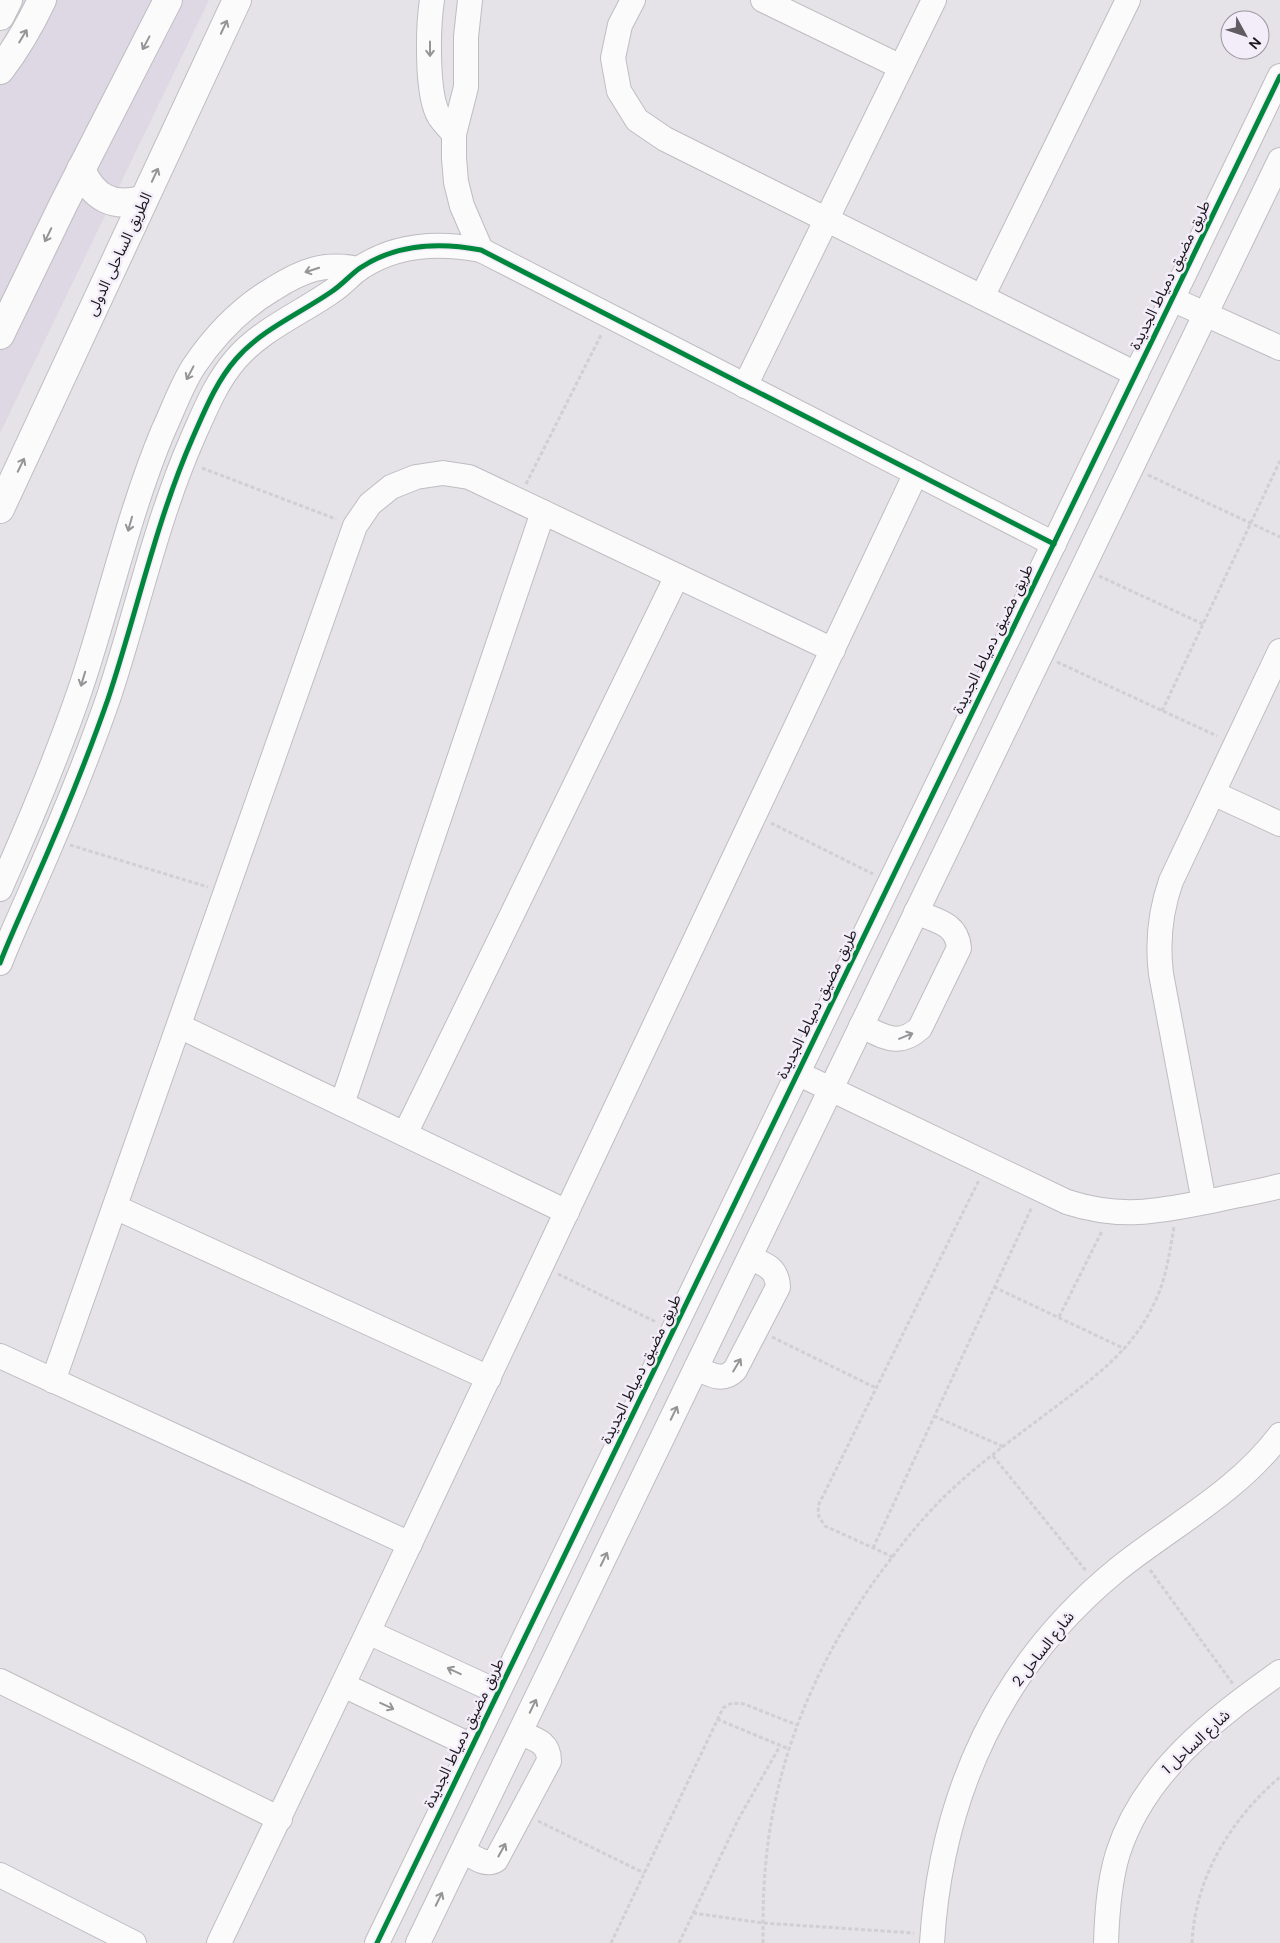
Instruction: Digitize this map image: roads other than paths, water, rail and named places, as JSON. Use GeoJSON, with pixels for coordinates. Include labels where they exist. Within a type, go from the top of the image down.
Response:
{"type":"FeatureCollection","features":[{"type":"Feature","properties":{"kind":"main road"},"geometry":{"type":"LineString","coordinates":[[0,16],[8,0]]}},
{"type":"Feature","properties":{"kind":"main road"},"geometry":{"type":"LineString","coordinates":[[0,70],[13,54],[42,0]]}},
{"type":"Feature","properties":{"kind":"main road"},"geometry":{"type":"LineString","coordinates":[[0,334],[81,169],[168,0]]}},
{"type":"Feature","properties":{"kind":"main road","name":"الطريق الساحلى الدولى"},"geometry":{"type":"LineString","coordinates":[[0,509],[237,0]]}},
{"type":"Feature","properties":{"kind":"main road"},"geometry":{"type":"LineString","coordinates":[[81,169],[92,189],[106,199],[122,203],[144,199]]}},
{"type":"Feature","properties":{"kind":"main road"},"geometry":{"type":"LineString","coordinates":[[64,204],[85,205],[105,213],[126,237]]}},
{"type":"Feature","properties":{"kind":"street"},"geometry":{"type":"LineString","coordinates":[[432,0],[430,40],[431,94],[438,115],[454,134]]}},
{"type":"Feature","properties":{"kind":"street"},"geometry":{"type":"LineString","coordinates":[[470,0],[466,37],[466,87],[454,134],[454,158],[460,198],[470,229],[481,250]]}},
{"type":"Feature","properties":{"kind":"street"},"geometry":{"type":"LineString","coordinates":[[632,0],[620,25],[613,58],[619,91],[637,120],[665,140],[1136,374]]}},
{"type":"Feature","properties":{"kind":"street"},"geometry":{"type":"LineString","coordinates":[[763,0],[901,67]]}},
{"type":"Feature","properties":{"kind":"street"},"geometry":{"type":"LineString","coordinates":[[745,386],[934,0]]}},
{"type":"Feature","properties":{"kind":"street"},"geometry":{"type":"LineString","coordinates":[[982,297],[1128,0]]}},
{"type":"Feature","properties":{"kind":"street","name":"طريق مضيق دمياط الجديدة"},"geometry":{"type":"LineString","coordinates":[[377,1943],[1280,76]]}},
{"type":"Feature","properties":{"kind":"street"},"geometry":{"type":"LineString","coordinates":[[418,1943],[1280,160]]}},
{"type":"Feature","properties":{"kind":"street"},"geometry":{"type":"LineString","coordinates":[[0,964],[53,840],[107,700],[164,512],[183,460],[218,384],[236,359],[258,339],[330,293],[360,269],[382,257],[431,245],[456,245],[481,250],[1054,544]]}},
{"type":"Feature","properties":{"kind":"street"},"geometry":{"type":"LineString","coordinates":[[0,889],[45,782],[80,690],[136,503],[174,406],[193,367],[213,340],[236,317],[260,297],[286,281],[307,271],[324,266],[341,265],[360,269]]}},
{"type":"Feature","properties":{"kind":"street"},"geometry":{"type":"LineString","coordinates":[[1172,299],[1280,348]]}},
{"type":"Feature","properties":{"kind":"street"},"geometry":{"type":"LineString","coordinates":[[54,1381],[355,526],[370,504],[391,487],[416,476],[443,473],[469,477],[833,650]]}},
{"type":"Feature","properties":{"kind":"street"},"geometry":{"type":"LineString","coordinates":[[219,1943],[280,1819],[916,474]]}},
{"type":"Feature","properties":{"kind":"street"},"geometry":{"type":"LineString","coordinates":[[342,1104],[543,512]]}},
{"type":"Feature","properties":{"kind":"street"},"geometry":{"type":"LineString","coordinates":[[405,1134],[677,576]]}},
{"type":"Feature","properties":{"kind":"street"},"geometry":{"type":"LineString","coordinates":[[1204,1202],[1161,974],[1159,942],[1162,911],[1171,881],[1280,652]]}},
{"type":"Feature","properties":{"kind":"street"},"geometry":{"type":"LineString","coordinates":[[1213,793],[1280,824]]}},
{"type":"Feature","properties":{"kind":"street"},"geometry":{"type":"LineString","coordinates":[[861,1026],[894,1040],[909,1036],[920,1028],[946,975],[958,948],[956,936],[950,926],[916,912]]}},
{"type":"Feature","properties":{"kind":"street"},"geometry":{"type":"LineString","coordinates":[[179,1026],[567,1212]]}},
{"type":"Feature","properties":{"kind":"street"},"geometry":{"type":"LineString","coordinates":[[797,1073],[1068,1202],[1111,1212],[1144,1213],[1280,1186]]}},
{"type":"Feature","properties":{"kind":"street"},"geometry":{"type":"LineString","coordinates":[[115,1207],[489,1378]]}},
{"type":"Feature","properties":{"kind":"street"},"geometry":{"type":"LineString","coordinates":[[696,1368],[718,1378],[731,1374],[735,1370],[778,1287],[778,1281],[772,1269],[767,1264],[750,1258]]}},
{"type":"Feature","properties":{"kind":"street"},"geometry":{"type":"LineString","coordinates":[[0,1356],[410,1544]]}},
{"type":"Feature","properties":{"kind":"street","name":"شارع الساحل 2"},"geometry":{"type":"LineString","coordinates":[[932,1939],[936,1891],[947,1834],[965,1778],[977,1750],[1000,1707],[1026,1666],[1057,1628],[1099,1586],[1139,1553],[1234,1484],[1253,1467],[1280,1435]]}},
{"type":"Feature","properties":{"kind":"street"},"geometry":{"type":"LineString","coordinates":[[368,1632],[498,1692]]}},
{"type":"Feature","properties":{"kind":"street","name":"شارع الساحل 1"},"geometry":{"type":"LineString","coordinates":[[1106,1943],[1112,1877],[1118,1853],[1138,1808],[1151,1787],[1188,1745],[1243,1699],[1280,1672]]}},
{"type":"Feature","properties":{"kind":"street"},"geometry":{"type":"LineString","coordinates":[[0,1681],[280,1819]]}},
{"type":"Feature","properties":{"kind":"street"},"geometry":{"type":"LineString","coordinates":[[343,1685],[472,1746]]}},
{"type":"Feature","properties":{"kind":"street"},"geometry":{"type":"LineString","coordinates":[[463,1851],[485,1862],[492,1862],[499,1856],[550,1761],[548,1752],[541,1741],[520,1732]]}},
{"type":"Feature","properties":{"kind":"street"},"geometry":{"type":"LineString","coordinates":[[0,1875],[134,1943]]}}]}
